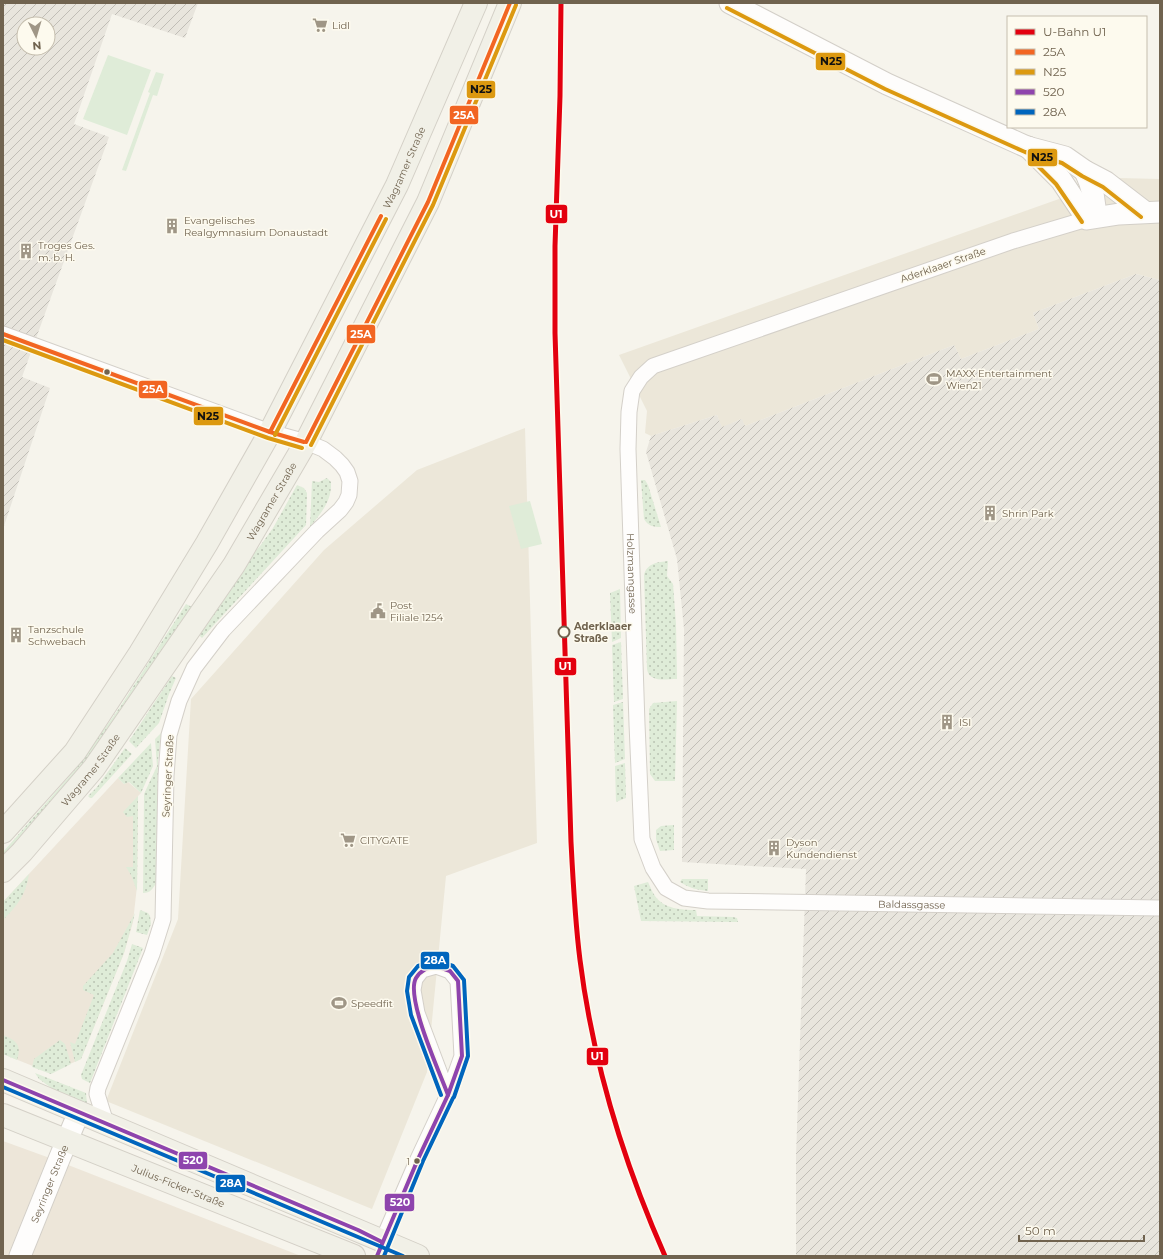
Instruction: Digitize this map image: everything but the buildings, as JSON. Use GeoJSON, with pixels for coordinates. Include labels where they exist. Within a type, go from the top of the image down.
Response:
{"type":"FeatureCollection","features":[{"type":"Feature","properties":{"kind":"main road","name":"Wagramer Straße"},"geometry":{"type":"LineString","coordinates":[[3,832],[75,752],[144,646],[207,542],[270,432],[397,185],[476,3]]}},
{"type":"Feature","properties":{"kind":"main road","name":"Wagramer Straße"},"geometry":{"type":"LineString","coordinates":[[3,871],[22,852],[94,768],[234,565],[306,442],[428,202],[510,3]]}},
{"type":"Feature","properties":{"kind":"main road"},"geometry":{"type":"LineString","coordinates":[[3,1080],[358,1230],[380,1249],[418,1256]]}},
{"type":"Feature","properties":{"kind":"main road","name":"Julius-Ficker-Straße"},"geometry":{"type":"LineString","coordinates":[[3,1115],[354,1256]]}},
{"type":"Feature","properties":{"kind":"street"},"geometry":{"type":"LineString","coordinates":[[730,3],[887,84],[1027,147],[1065,157],[1152,212]]}},
{"type":"Feature","properties":{"kind":"street"},"geometry":{"type":"LineString","coordinates":[[1027,147],[1061,180],[1091,218],[1096,207],[1092,188],[1085,171]]}},
{"type":"Feature","properties":{"kind":"street","name":"Aderklaaer Straße"},"geometry":{"type":"LineString","coordinates":[[730,339],[1013,241],[1091,218],[1152,212]]}},
{"type":"Feature","properties":{"kind":"street"},"geometry":{"type":"LineString","coordinates":[[3,334],[270,432],[306,442]]}},
{"type":"Feature","properties":{"kind":"street","name":"Holzmanngasse"},"geometry":{"type":"LineString","coordinates":[[666,888],[653,868],[642,839],[629,476],[629,412],[632,392],[641,377],[653,366],[730,339]]}},
{"type":"Feature","properties":{"kind":"street","name":"Seyringer Straße"},"geometry":{"type":"LineString","coordinates":[[106,1123],[97,1094],[98,1088],[152,954],[163,919],[167,756],[169,735],[179,701],[194,668],[223,630],[317,531],[340,510],[349,495],[350,481],[342,465],[322,449],[306,442]]}},
{"type":"Feature","properties":{"kind":"street","name":"Baldassgasse"},"geometry":{"type":"LineString","coordinates":[[666,888],[684,898],[708,901],[1160,908]]}},
{"type":"Feature","properties":{"kind":"street"},"geometry":{"type":"LineString","coordinates":[[380,1249],[418,1159],[448,1095],[462,1056],[458,981],[450,971],[436,966],[422,970],[415,979],[413,990],[417,1013],[448,1095]]}},
{"type":"Feature","properties":{"kind":"street","name":"Seyringer Straße"},"geometry":{"type":"LineString","coordinates":[[20,1256],[79,1112]]}},
{"type":"Feature","properties":{"kind":"shaded area"},"geometry":{"type":"Polygon","coordinates":[[[3,3],[198,3],[185,38],[112,14],[74,124],[109,137],[22,377],[50,388],[3,529],[3,3]]]}},
{"type":"Feature","properties":{"kind":"shaded area"},"geometry":{"type":"Polygon","coordinates":[[[1118,178],[1160,179],[1160,280],[1136,274],[1033,313],[1039,329],[961,359],[954,345],[745,426],[741,419],[722,428],[717,415],[651,436],[645,433],[647,411],[619,355],[1118,178]]]}},
{"type":"Feature","properties":{"kind":"shaded area"},"geometry":{"type":"Polygon","coordinates":[[[1136,274],[1160,280],[1160,1256],[796,1256],[796,1156],[806,869],[682,862],[684,629],[677,559],[646,452],[651,436],[717,415],[722,427],[742,419],[745,426],[954,345],[961,359],[1039,329],[1033,313],[1136,274]]]}},
{"type":"Feature","properties":{"kind":"shaded area","name":"CITYGATE"},"geometry":{"type":"Polygon","coordinates":[[[525,428],[537,843],[446,876],[427,1072],[372,1209],[106,1101],[178,919],[191,699],[324,550],[417,470],[525,428]]]}},
{"type":"Feature","properties":{"kind":"shaded area"},"geometry":{"type":"Polygon","coordinates":[[[118,778],[124,784],[128,782],[141,793],[138,796],[137,886],[133,922],[124,953],[81,1059],[50,1073],[3,1054],[3,902],[118,778]]]}},
{"type":"Feature","properties":{"kind":"shaded area"},"geometry":{"type":"Polygon","coordinates":[[[3,1141],[58,1161],[301,1256],[3,1256],[3,1141]]]}},
{"type":"Feature","properties":{"kind":"green space"},"geometry":{"type":"Polygon","coordinates":[[[108,55],[151,70],[127,135],[83,119],[108,55]]]}},
{"type":"Feature","properties":{"kind":"green space"},"geometry":{"type":"Polygon","coordinates":[[[156,72],[164,74],[157,96],[153,95],[126,171],[122,170],[150,93],[148,92],[156,72]]]}},
{"type":"Feature","properties":{"kind":"green space"},"geometry":{"type":"Polygon","coordinates":[[[327,478],[331,482],[328,501],[322,512],[310,527],[312,481],[319,482],[327,478]]]}},
{"type":"Feature","properties":{"kind":"green space"},"geometry":{"type":"Polygon","coordinates":[[[641,480],[645,480],[648,485],[661,527],[651,526],[644,519],[641,480]]]}},
{"type":"Feature","properties":{"kind":"green space"},"geometry":{"type":"Polygon","coordinates":[[[297,485],[304,488],[307,493],[306,525],[202,638],[199,635],[241,566],[260,546],[273,528],[297,485]]]}},
{"type":"Feature","properties":{"kind":"green space"},"geometry":{"type":"Polygon","coordinates":[[[530,501],[542,544],[521,549],[509,506],[530,501]]]}},
{"type":"Feature","properties":{"kind":"green space"},"geometry":{"type":"Polygon","coordinates":[[[668,561],[667,576],[673,584],[676,624],[677,679],[663,680],[651,676],[647,669],[644,575],[645,571],[653,564],[668,561]]]}},
{"type":"Feature","properties":{"kind":"green space"},"geometry":{"type":"Polygon","coordinates":[[[620,589],[621,638],[612,642],[610,593],[620,589]]]}},
{"type":"Feature","properties":{"kind":"green space"},"geometry":{"type":"Polygon","coordinates":[[[186,604],[192,607],[147,685],[3,866],[3,852],[75,770],[120,707],[186,604]]]}},
{"type":"Feature","properties":{"kind":"green space"},"geometry":{"type":"Polygon","coordinates":[[[621,642],[623,699],[614,702],[612,645],[621,642]]]}},
{"type":"Feature","properties":{"kind":"green space"},"geometry":{"type":"Polygon","coordinates":[[[172,676],[176,678],[159,723],[136,748],[129,741],[172,676]]]}},
{"type":"Feature","properties":{"kind":"green space"},"geometry":{"type":"Polygon","coordinates":[[[677,701],[675,781],[655,781],[650,774],[649,709],[653,703],[677,701]]]}},
{"type":"Feature","properties":{"kind":"green space"},"geometry":{"type":"Polygon","coordinates":[[[623,702],[625,759],[615,763],[613,705],[623,702]]]}},
{"type":"Feature","properties":{"kind":"green space"},"geometry":{"type":"Polygon","coordinates":[[[161,733],[158,761],[156,883],[151,890],[143,893],[144,794],[157,766],[155,739],[161,733]]]}},
{"type":"Feature","properties":{"kind":"green space"},"geometry":{"type":"Polygon","coordinates":[[[151,743],[153,766],[141,793],[129,782],[124,784],[118,778],[151,743]]]}},
{"type":"Feature","properties":{"kind":"green space"},"geometry":{"type":"Polygon","coordinates":[[[125,748],[132,754],[92,798],[90,798],[88,796],[97,787],[125,748]]]}},
{"type":"Feature","properties":{"kind":"green space"},"geometry":{"type":"Polygon","coordinates":[[[625,763],[626,798],[616,802],[615,766],[625,763]]]}},
{"type":"Feature","properties":{"kind":"green space"},"geometry":{"type":"Polygon","coordinates":[[[138,796],[137,891],[131,875],[126,867],[133,867],[133,816],[127,817],[123,812],[138,796]]]}},
{"type":"Feature","properties":{"kind":"green space"},"geometry":{"type":"Polygon","coordinates":[[[674,825],[674,850],[660,851],[656,839],[656,830],[661,826],[674,825]]]}},
{"type":"Feature","properties":{"kind":"green space"},"geometry":{"type":"Polygon","coordinates":[[[29,874],[26,888],[20,900],[3,920],[3,902],[29,874]]]}},
{"type":"Feature","properties":{"kind":"green space"},"geometry":{"type":"Polygon","coordinates":[[[682,879],[708,879],[708,891],[687,886],[680,882],[682,879]]]}},
{"type":"Feature","properties":{"kind":"green space"},"geometry":{"type":"Polygon","coordinates":[[[648,882],[655,896],[663,904],[679,909],[696,910],[697,916],[733,917],[737,918],[738,922],[641,921],[634,886],[648,882]]]}},
{"type":"Feature","properties":{"kind":"green space"},"geometry":{"type":"Polygon","coordinates":[[[140,910],[148,913],[150,916],[151,924],[147,935],[136,932],[140,910]]]}},
{"type":"Feature","properties":{"kind":"green space"},"geometry":{"type":"Polygon","coordinates":[[[135,913],[124,953],[81,1059],[75,1062],[70,1042],[75,1044],[94,995],[83,990],[83,986],[113,953],[135,913]]]}},
{"type":"Feature","properties":{"kind":"green space"},"geometry":{"type":"Polygon","coordinates":[[[132,944],[143,948],[90,1083],[82,1079],[81,1075],[127,961],[132,944]]]}},
{"type":"Feature","properties":{"kind":"green space"},"geometry":{"type":"Polygon","coordinates":[[[3,1035],[17,1044],[19,1050],[17,1060],[3,1054],[3,1035]]]}},
{"type":"Feature","properties":{"kind":"green space"},"geometry":{"type":"Polygon","coordinates":[[[60,1040],[65,1044],[71,1064],[51,1074],[32,1067],[34,1059],[60,1040]]]}},
{"type":"Feature","properties":{"kind":"green space"},"geometry":{"type":"Polygon","coordinates":[[[35,1073],[86,1093],[87,1104],[65,1098],[39,1079],[35,1073]]]}},
{"type":"Feature","properties":{"kind":"metro line","name":"U1"},"geometry":{"type":"LineString","coordinates":[[561,3],[560,96],[555,246],[555,333],[571,842],[575,916],[586,998],[602,1074],[623,1148],[665,1256]]}},
{"type":"Feature","properties":{"kind":"transit line","name":"25A"},"geometry":{"type":"LineString","coordinates":[[306,442],[428,202],[510,3]]}},
{"type":"Feature","properties":{"kind":"transit line","name":"N25"},"geometry":{"type":"LineString","coordinates":[[311,445],[433,205],[516,5]]}},
{"type":"Feature","properties":{"kind":"transit line","name":"N25"},"geometry":{"type":"LineString","coordinates":[[727,8],[885,89],[1025,152],[1062,163],[1103,187],[1141,217]]}},
{"type":"Feature","properties":{"kind":"transit line","name":"N25"},"geometry":{"type":"LineString","coordinates":[[1031,159],[1056,184],[1082,222]]}},
{"type":"Feature","properties":{"kind":"transit line","name":"25A"},"geometry":{"type":"LineString","coordinates":[[270,432],[381,216]]}},
{"type":"Feature","properties":{"kind":"transit line","name":"N25"},"geometry":{"type":"LineString","coordinates":[[275,435],[386,219]]}},
{"type":"Feature","properties":{"kind":"transit line","name":"25A"},"geometry":{"type":"LineString","coordinates":[[3,334],[270,432],[304,442]]}},
{"type":"Feature","properties":{"kind":"transit line","name":"N25"},"geometry":{"type":"LineString","coordinates":[[3,340],[268,438],[302,448]]}},
{"type":"Feature","properties":{"kind":"transit line","name":"28A"},"geometry":{"type":"LineString","coordinates":[[441,1095],[411,1015],[407,991],[409,977],[418,966],[436,960],[453,966],[464,980],[468,1056],[454,1097]]}},
{"type":"Feature","properties":{"kind":"transit line","name":"520"},"geometry":{"type":"LineString","coordinates":[[436,966],[450,971],[458,981],[462,1056],[448,1095],[431,1053],[415,1001],[414,988],[416,978],[422,971],[436,966]]}},
{"type":"Feature","properties":{"kind":"transit line","name":"520"},"geometry":{"type":"LineString","coordinates":[[3,1080],[358,1230],[382,1242]]}},
{"type":"Feature","properties":{"kind":"transit line","name":"28A"},"geometry":{"type":"LineString","coordinates":[[3,1087],[403,1256]]}},
{"type":"Feature","properties":{"kind":"transit line","name":"520"},"geometry":{"type":"LineString","coordinates":[[377,1256],[418,1159],[448,1095]]}},
{"type":"Feature","properties":{"kind":"transit line","name":"28A"},"geometry":{"type":"LineString","coordinates":[[384,1256],[423,1161],[453,1098]]}},
{"type":"Feature","properties":{"kind":"place","name":"Lidl"},"geometry":{"type":"Point","coordinates":[320,25]}},
{"type":"Feature","properties":{"kind":"place","name":"Evangelisches Realgymnasium Donaustadt"},"geometry":{"type":"Point","coordinates":[172,226]}},
{"type":"Feature","properties":{"kind":"place","name":"Troges Ges. m. b. H."},"geometry":{"type":"Point","coordinates":[26,251]}},
{"type":"Feature","properties":{"kind":"place","name":"MAXX Entertainment Wien21"},"geometry":{"type":"Point","coordinates":[934,379]}},
{"type":"Feature","properties":{"kind":"place","name":"Shrin Park"},"geometry":{"type":"Point","coordinates":[990,513]}},
{"type":"Feature","properties":{"kind":"place","name":"Post Filiale 1254"},"geometry":{"type":"Point","coordinates":[378,611]}},
{"type":"Feature","properties":{"kind":"place","name":"Aderklaaer Straße"},"geometry":{"type":"Point","coordinates":[564,632]}},
{"type":"Feature","properties":{"kind":"place","name":"Tanzschule Schwebach"},"geometry":{"type":"Point","coordinates":[16,635]}},
{"type":"Feature","properties":{"kind":"place","name":"ISI"},"geometry":{"type":"Point","coordinates":[947,722]}},
{"type":"Feature","properties":{"kind":"place","name":"CITYGATE"},"geometry":{"type":"Point","coordinates":[348,840]}},
{"type":"Feature","properties":{"kind":"place","name":"Dyson Kundendienst"},"geometry":{"type":"Point","coordinates":[774,848]}},
{"type":"Feature","properties":{"kind":"place","name":"Speedfit"},"geometry":{"type":"Point","coordinates":[339,1003]}},
{"type":"Feature","properties":{"kind":"place","name":"1"},"geometry":{"type":"Point","coordinates":[417,1161]}}]}
